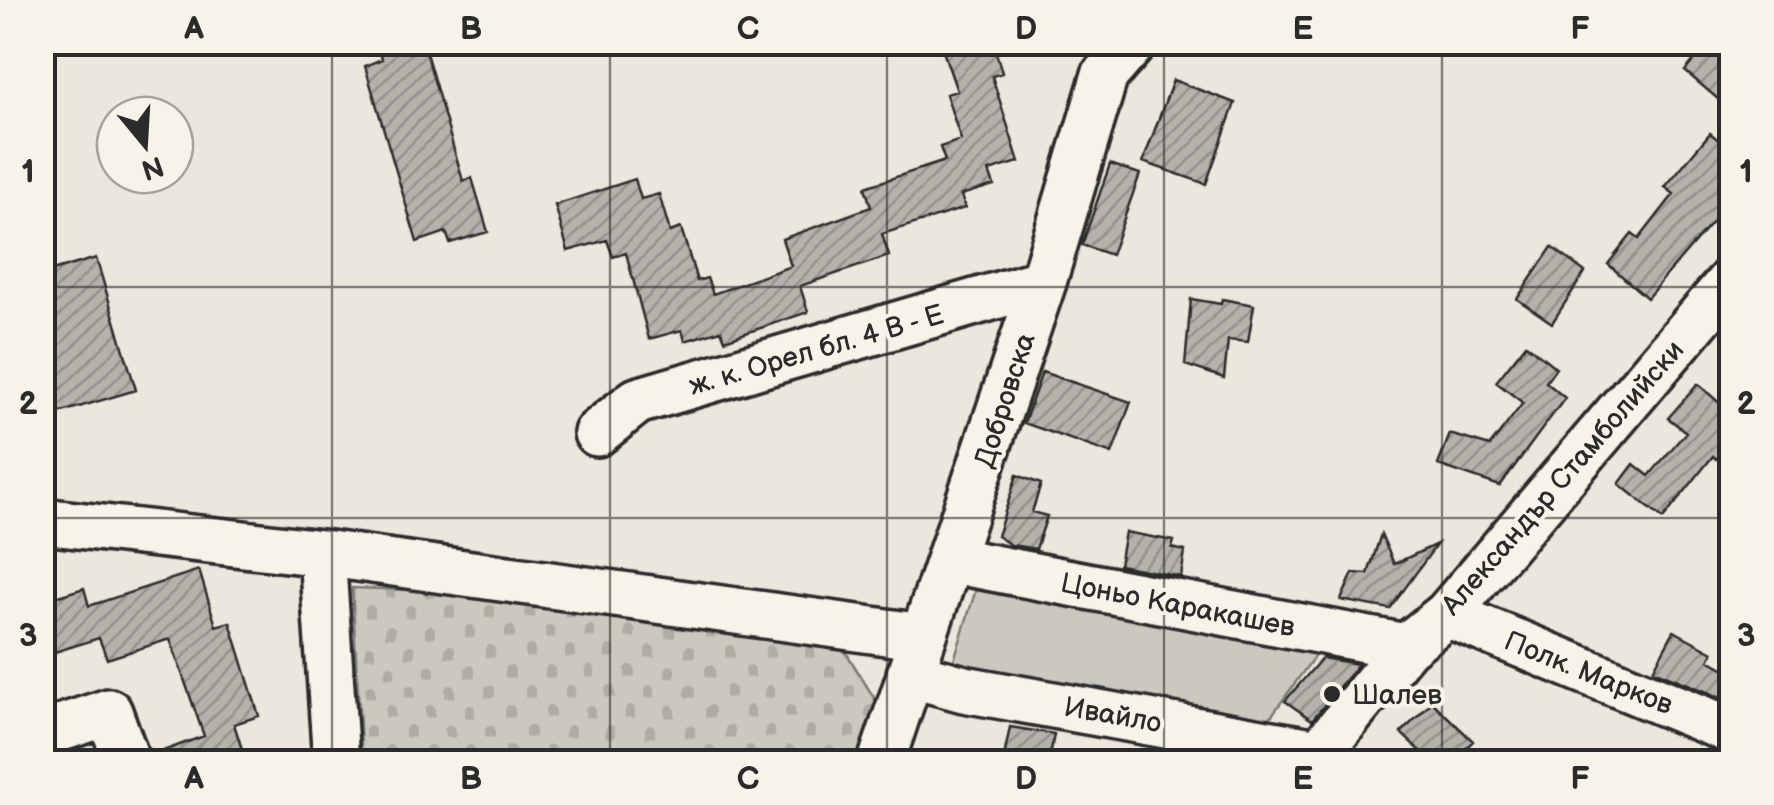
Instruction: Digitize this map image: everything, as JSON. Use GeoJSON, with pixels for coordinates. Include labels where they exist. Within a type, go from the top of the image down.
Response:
{"type":"FeatureCollection","features":[{"type":"Feature","properties":{"kind":"street","name":"Добровска"},"geometry":{"type":"LineString","coordinates":[[881,762],[1043,282],[1105,75],[1134,42]]}},
{"type":"Feature","properties":{"kind":"street","name":"Александър Стамболийски"},"geometry":{"type":"LineString","coordinates":[[1314,757],[1406,648],[1447,614],[1732,280]]}},
{"type":"Feature","properties":{"kind":"street","name":"ж. к. Орел бл. 4 В - Е"},"geometry":{"type":"LineString","coordinates":[[597,433],[637,402],[1043,282]]}},
{"type":"Feature","properties":{"kind":"street","name":"Ивайло"},"geometry":{"type":"LineString","coordinates":[[42,521],[322,553],[916,656],[964,688],[1314,757]]}},
{"type":"Feature","properties":{"kind":"street"},"geometry":{"type":"LineString","coordinates":[[322,553],[336,762]]}},
{"type":"Feature","properties":{"kind":"street","name":"Цоньо Каракашев"},"geometry":{"type":"LineString","coordinates":[[951,560],[1406,648]]}},
{"type":"Feature","properties":{"kind":"street","name":"Полк. Марков"},"geometry":{"type":"LineString","coordinates":[[1447,614],[1719,740]]}},
{"type":"Feature","properties":{"kind":"street"},"geometry":{"type":"LineString","coordinates":[[42,734],[109,712],[127,762]]}},
{"type":"Feature","properties":{"kind":"green space"},"geometry":{"type":"Polygon","coordinates":[[[978,583],[1324,643],[1262,729],[949,676],[978,583]]]}},
{"type":"Feature","properties":{"kind":"green space"},"geometry":{"type":"Polygon","coordinates":[[[352,588],[525,594],[844,649],[879,706],[861,762],[362,762],[352,588]]]}},
{"type":"Feature","properties":{"kind":"building"},"geometry":{"type":"Polygon","coordinates":[[[377,42],[423,42],[463,181],[472,178],[488,232],[450,243],[446,232],[417,242],[365,66],[382,59],[377,42]]]}},
{"type":"Feature","properties":{"kind":"building"},"geometry":{"type":"Polygon","coordinates":[[[958,42],[993,42],[1002,73],[992,76],[1019,162],[989,171],[994,185],[961,195],[965,208],[882,234],[889,256],[800,286],[808,312],[725,340],[721,330],[685,341],[682,330],[649,339],[626,253],[613,257],[607,240],[568,251],[555,205],[635,179],[641,199],[659,194],[670,232],[681,228],[697,281],[707,278],[713,294],[791,266],[782,239],[871,207],[865,187],[945,161],[940,147],[961,140],[946,94],[957,91],[942,48],[958,42]]]}},
{"type":"Feature","properties":{"kind":"building"},"geometry":{"type":"Polygon","coordinates":[[[1709,42],[1732,42],[1732,111],[1685,71],[1709,42]]]}},
{"type":"Feature","properties":{"kind":"building"},"geometry":{"type":"Polygon","coordinates":[[[1173,80],[1235,103],[1206,184],[1143,162],[1173,80]]]}},
{"type":"Feature","properties":{"kind":"building"},"geometry":{"type":"Polygon","coordinates":[[[1710,133],[1732,151],[1732,199],[1647,298],[1608,264],[1632,234],[1639,239],[1674,194],[1665,187],[1710,133]]]}},
{"type":"Feature","properties":{"kind":"building"},"geometry":{"type":"Polygon","coordinates":[[[1110,164],[1140,174],[1111,255],[1082,245],[1110,164]]]}},
{"type":"Feature","properties":{"kind":"building"},"geometry":{"type":"Polygon","coordinates":[[[1552,247],[1585,272],[1552,323],[1517,299],[1552,247]]]}},
{"type":"Feature","properties":{"kind":"building"},"geometry":{"type":"Polygon","coordinates":[[[96,258],[136,390],[42,418],[42,274],[96,258]]]}},
{"type":"Feature","properties":{"kind":"building"},"geometry":{"type":"Polygon","coordinates":[[[1191,299],[1254,305],[1248,342],[1228,340],[1224,378],[1185,365],[1191,299]]]}},
{"type":"Feature","properties":{"kind":"building"},"geometry":{"type":"Polygon","coordinates":[[[1526,344],[1556,368],[1546,382],[1565,398],[1500,486],[1438,465],[1450,434],[1490,446],[1523,403],[1496,382],[1526,344]]]}},
{"type":"Feature","properties":{"kind":"building"},"geometry":{"type":"Polygon","coordinates":[[[1042,372],[1131,402],[1112,454],[1024,423],[1042,372]]]}},
{"type":"Feature","properties":{"kind":"building"},"geometry":{"type":"Polygon","coordinates":[[[1698,384],[1732,414],[1732,442],[1716,459],[1713,456],[1663,519],[1619,484],[1634,464],[1649,476],[1686,432],[1668,418],[1698,384]]]}},
{"type":"Feature","properties":{"kind":"building"},"geometry":{"type":"Polygon","coordinates":[[[1017,475],[1041,484],[1032,512],[1047,516],[1036,549],[1011,545],[997,536],[1017,475]]]}},
{"type":"Feature","properties":{"kind":"building"},"geometry":{"type":"Polygon","coordinates":[[[1125,532],[1174,541],[1172,548],[1185,551],[1181,577],[1119,565],[1125,532]]]}},
{"type":"Feature","properties":{"kind":"building"},"geometry":{"type":"Polygon","coordinates":[[[1381,534],[1394,564],[1437,544],[1390,609],[1341,600],[1353,573],[1368,574],[1381,534]]]}},
{"type":"Feature","properties":{"kind":"building"},"geometry":{"type":"Polygon","coordinates":[[[199,570],[216,626],[230,622],[259,716],[234,724],[246,762],[153,762],[152,755],[204,736],[170,639],[107,659],[99,638],[42,656],[42,601],[84,588],[89,606],[199,570]]]}},
{"type":"Feature","properties":{"kind":"building"},"geometry":{"type":"Polygon","coordinates":[[[1674,631],[1713,652],[1709,660],[1732,673],[1732,702],[1653,670],[1674,631]]]}},
{"type":"Feature","properties":{"kind":"building"},"geometry":{"type":"Polygon","coordinates":[[[1322,658],[1358,664],[1312,720],[1285,701],[1322,658]]]}},
{"type":"Feature","properties":{"kind":"building"},"geometry":{"type":"Polygon","coordinates":[[[1432,702],[1473,741],[1452,762],[1432,762],[1401,733],[1432,702]]]}},
{"type":"Feature","properties":{"kind":"building"},"geometry":{"type":"Polygon","coordinates":[[[1010,727],[1054,734],[1049,762],[1003,762],[1010,727]]]}},
{"type":"Feature","properties":{"kind":"place","name":"Шалев"},"geometry":{"type":"Point","coordinates":[1332,694]}}]}
